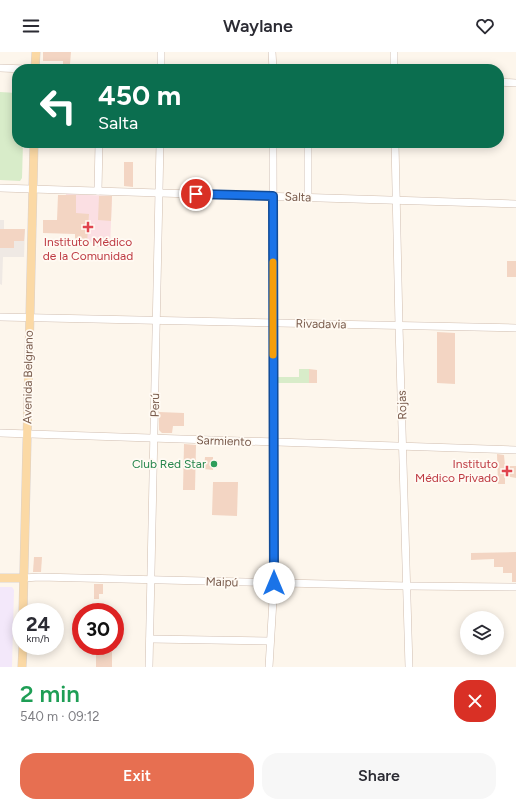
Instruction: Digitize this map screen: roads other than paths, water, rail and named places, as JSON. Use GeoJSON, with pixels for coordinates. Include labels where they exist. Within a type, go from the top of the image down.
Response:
{"type":"FeatureCollection","features":[{"type":"Feature","properties":{"kind":"main road"},"geometry":{"type":"LineString","coordinates":[[36,52],[36,64]]}},
{"type":"Feature","properties":{"kind":"main road","name":"Avenida Belgrano"},"geometry":{"type":"LineString","coordinates":[[23,603],[34,148]]}},
{"type":"Feature","properties":{"kind":"main road"},"geometry":{"type":"LineString","coordinates":[[0,578],[24,578]]}},
{"type":"Feature","properties":{"kind":"main road"},"geometry":{"type":"LineString","coordinates":[[22,667],[23,655]]}},
{"type":"Feature","properties":{"kind":"street"},"geometry":{"type":"LineString","coordinates":[[161,52],[161,64]]}},
{"type":"Feature","properties":{"kind":"street"},"geometry":{"type":"LineString","coordinates":[[272,52],[273,64]]}},
{"type":"Feature","properties":{"kind":"street"},"geometry":{"type":"LineString","coordinates":[[394,52],[394,64]]}},
{"type":"Feature","properties":{"kind":"street"},"geometry":{"type":"LineString","coordinates":[[0,68],[12,68]]}},
{"type":"Feature","properties":{"kind":"street"},"geometry":{"type":"LineString","coordinates":[[504,82],[516,82]]}},
{"type":"Feature","properties":{"kind":"street"},"geometry":{"type":"LineString","coordinates":[[98,190],[99,148]]}},
{"type":"Feature","properties":{"kind":"street","name":"Perú"},"geometry":{"type":"LineString","coordinates":[[149,667],[160,148]]}},
{"type":"Feature","properties":{"kind":"street"},"geometry":{"type":"LineString","coordinates":[[269,667],[274,583],[273,148]]}},
{"type":"Feature","properties":{"kind":"street"},"geometry":{"type":"LineString","coordinates":[[308,148],[308,197]]}},
{"type":"Feature","properties":{"kind":"street","name":"Rojas"},"geometry":{"type":"LineString","coordinates":[[396,148],[399,326],[404,446],[409,667]]}},
{"type":"Feature","properties":{"kind":"street","name":"Salta"},"geometry":{"type":"LineString","coordinates":[[0,188],[516,204]]}},
{"type":"Feature","properties":{"kind":"street","name":"Rivadavia"},"geometry":{"type":"LineString","coordinates":[[0,317],[516,328]]}},
{"type":"Feature","properties":{"kind":"street","name":"Sarmiento"},"geometry":{"type":"LineString","coordinates":[[0,433],[516,450]]}},
{"type":"Feature","properties":{"kind":"street","name":"Maipú"},"geometry":{"type":"LineString","coordinates":[[24,578],[39,577],[408,586],[516,587]]}},
{"type":"Feature","properties":{"kind":"street"},"geometry":{"type":"LineString","coordinates":[[150,639],[270,641]]}},
{"type":"Feature","properties":{"kind":"place","name":"Instituto Médico de la Comunidad"},"geometry":{"type":"Point","coordinates":[88,227]}},
{"type":"Feature","properties":{"kind":"place","name":"Club Red Star"},"geometry":{"type":"Point","coordinates":[214,464]}},
{"type":"Feature","properties":{"kind":"place","name":"Instituto Médico Privado"},"geometry":{"type":"Point","coordinates":[507,471]}}]}
